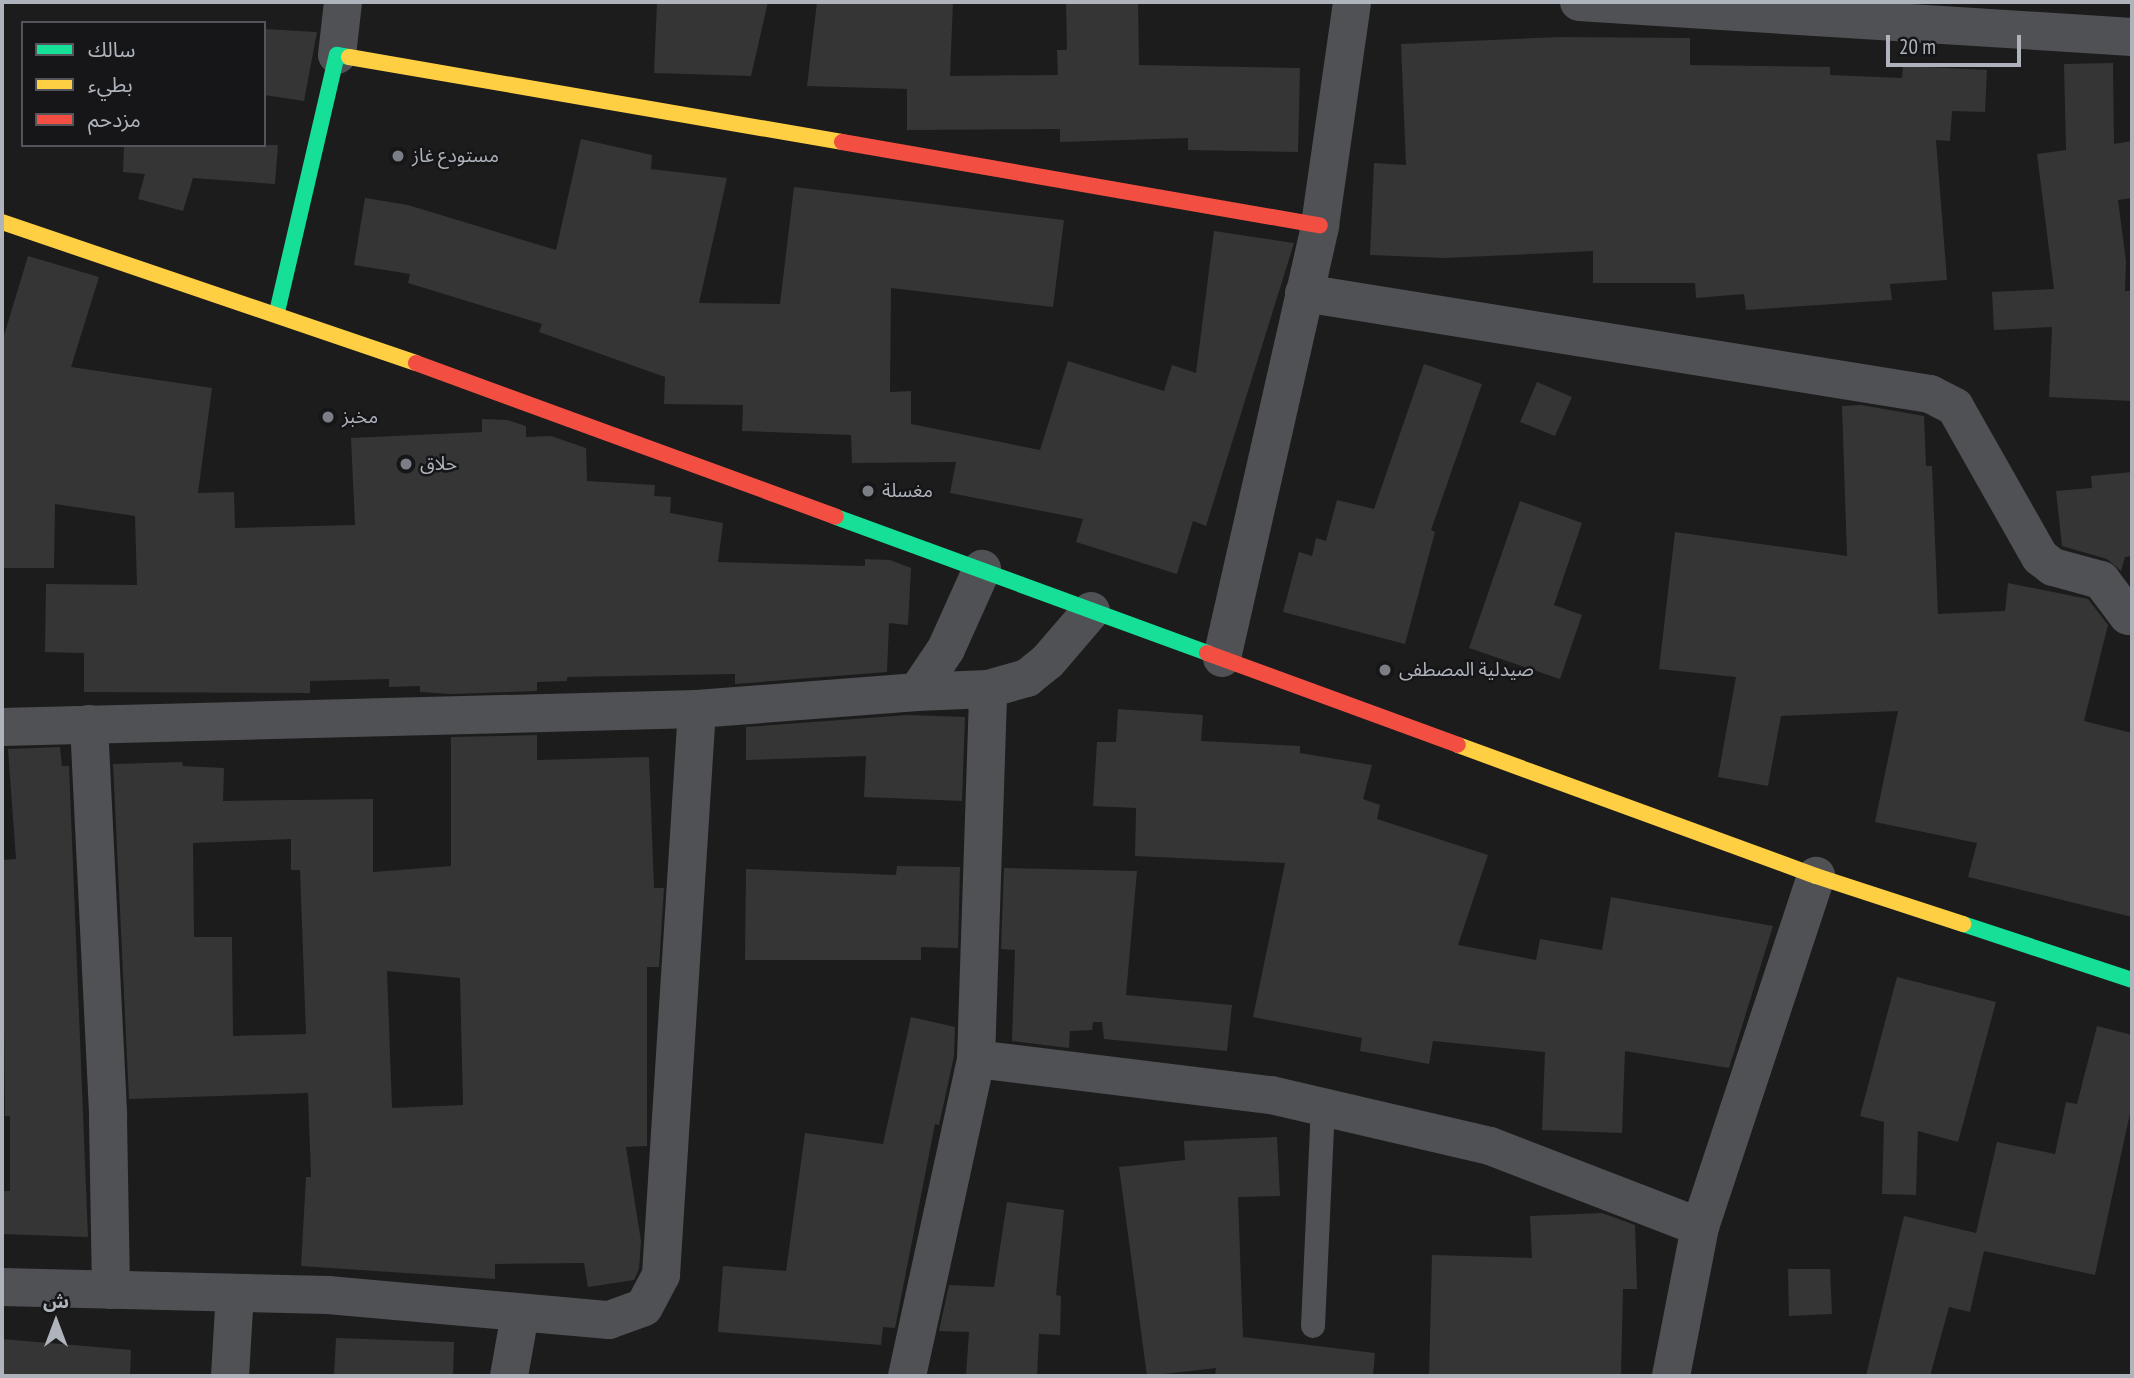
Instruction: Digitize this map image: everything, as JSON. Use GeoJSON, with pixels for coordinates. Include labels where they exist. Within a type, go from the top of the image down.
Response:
{"type":"FeatureCollection","features":[{"type":"Feature","properties":{"kind":"main road"},"geometry":{"type":"LineString","coordinates":[[276,312],[337,55],[1321,225]]}},
{"type":"Feature","properties":{"kind":"main road"},"geometry":{"type":"LineString","coordinates":[[2,222],[276,312],[1816,876],[2132,980]]}},
{"type":"Feature","properties":{"kind":"street"},"geometry":{"type":"LineString","coordinates":[[337,55],[343,2]]}},
{"type":"Feature","properties":{"kind":"street"},"geometry":{"type":"LineString","coordinates":[[1222,658],[1321,225],[1352,2]]}},
{"type":"Feature","properties":{"kind":"street"},"geometry":{"type":"LineString","coordinates":[[1578,2],[2132,37]]}},
{"type":"Feature","properties":{"kind":"street"},"geometry":{"type":"LineString","coordinates":[[1304,293],[1930,394],[1955,407],[2040,557],[2053,567],[2101,580],[2128,615]]}},
{"type":"Feature","properties":{"kind":"street"},"geometry":{"type":"LineString","coordinates":[[918,692],[946,649],[982,569]]}},
{"type":"Feature","properties":{"kind":"street"},"geometry":{"type":"LineString","coordinates":[[2,727],[697,709],[988,689],[1027,678],[1048,661],[1091,611]]}},
{"type":"Feature","properties":{"kind":"street"},"geometry":{"type":"LineString","coordinates":[[907,1376],[976,1059],[988,689]]}},
{"type":"Feature","properties":{"kind":"street"},"geometry":{"type":"LineString","coordinates":[[2,1287],[328,1295],[609,1320],[643,1307],[661,1275],[697,709]]}},
{"type":"Feature","properties":{"kind":"street"},"geometry":{"type":"LineString","coordinates":[[89,724],[104,1008],[111,1290]]}},
{"type":"Feature","properties":{"kind":"street"},"geometry":{"type":"LineString","coordinates":[[1671,1376],[1700,1227],[1816,876]]}},
{"type":"Feature","properties":{"kind":"street"},"geometry":{"type":"LineString","coordinates":[[976,1059],[1271,1095],[1323,1107],[1490,1146],[1700,1227]]}},
{"type":"Feature","properties":{"kind":"street"},"geometry":{"type":"LineString","coordinates":[[230,1376],[235,1293]]}},
{"type":"Feature","properties":{"kind":"street"},"geometry":{"type":"LineString","coordinates":[[509,1376],[520,1314]]}},
{"type":"Feature","properties":{"kind":"lane"},"geometry":{"type":"LineString","coordinates":[[1313,1326],[1323,1107]]}},
{"type":"Feature","properties":{"kind":"building"},"geometry":{"type":"Polygon","coordinates":[[[657,2],[768,2],[751,76],[654,73],[657,2]]]}},
{"type":"Feature","properties":{"kind":"building"},"geometry":{"type":"Polygon","coordinates":[[[817,2],[953,2],[950,76],[1058,75],[1057,50],[1067,50],[1066,2],[1138,2],[1139,65],[1300,68],[1298,152],[1188,150],[1188,138],[1060,142],[1060,129],[907,130],[907,89],[807,86],[817,2]]]}},
{"type":"Feature","properties":{"kind":"building"},"geometry":{"type":"Polygon","coordinates":[[[266,29],[317,32],[304,101],[266,95],[266,29]]]}},
{"type":"Feature","properties":{"kind":"building"},"geometry":{"type":"Polygon","coordinates":[[[1559,37],[1690,38],[1690,65],[1830,67],[1830,75],[1902,78],[1903,66],[1987,70],[1985,112],[1952,111],[1950,141],[1936,140],[1947,280],[1890,284],[1892,300],[1746,310],[1744,294],[1696,298],[1695,283],[1593,283],[1593,251],[1445,258],[1370,255],[1374,163],[1406,165],[1401,44],[1559,37]]]}},
{"type":"Feature","properties":{"kind":"building"},"geometry":{"type":"Polygon","coordinates":[[[2113,63],[2114,144],[2132,141],[2132,198],[2118,200],[2126,261],[2125,291],[2132,291],[2132,401],[2049,397],[2052,327],[1994,330],[1992,292],[2054,289],[2037,154],[2066,150],[2064,64],[2113,63]]]}},
{"type":"Feature","properties":{"kind":"building"},"geometry":{"type":"Polygon","coordinates":[[[581,139],[652,155],[651,169],[727,178],[699,303],[780,304],[794,187],[1064,220],[1053,307],[891,288],[890,392],[911,391],[911,424],[1040,450],[1068,361],[1164,391],[1172,365],[1196,373],[1214,231],[1294,243],[1206,526],[1193,521],[1177,574],[1076,542],[1083,519],[950,493],[956,462],[852,463],[851,435],[742,431],[743,405],[664,404],[665,377],[539,332],[542,324],[408,283],[410,274],[354,265],[365,198],[408,205],[556,250],[581,139]]]}},
{"type":"Feature","properties":{"kind":"building"},"geometry":{"type":"Polygon","coordinates":[[[278,145],[275,184],[193,178],[183,211],[138,199],[145,174],[123,172],[124,147],[278,145]]]}},
{"type":"Feature","properties":{"kind":"building"},"geometry":{"type":"Polygon","coordinates":[[[28,256],[99,277],[71,367],[212,388],[198,493],[234,492],[235,528],[355,525],[351,438],[482,432],[482,419],[507,420],[526,426],[526,437],[551,436],[586,448],[587,481],[655,485],[654,496],[671,497],[670,513],[723,523],[718,562],[865,566],[865,559],[890,560],[911,568],[908,625],[889,623],[887,672],[735,684],[735,674],[567,677],[567,681],[537,682],[537,691],[451,694],[420,692],[420,686],[389,687],[389,679],[310,681],[310,693],[84,692],[84,653],[45,652],[46,584],[137,585],[135,516],[55,504],[54,568],[2,568],[2,342],[28,256]]]}},
{"type":"Feature","properties":{"kind":"building"},"geometry":{"type":"Polygon","coordinates":[[[1424,364],[1482,384],[1431,530],[1435,532],[1405,644],[1283,612],[1299,552],[1312,556],[1316,538],[1326,541],[1337,500],[1374,509],[1424,364]]]}},
{"type":"Feature","properties":{"kind":"building"},"geometry":{"type":"Polygon","coordinates":[[[1537,382],[1572,397],[1555,436],[1520,422],[1537,382]]]}},
{"type":"Feature","properties":{"kind":"building"},"geometry":{"type":"Polygon","coordinates":[[[1861,405],[1924,416],[1926,466],[1932,466],[1938,614],[2005,611],[2008,583],[2088,599],[2108,625],[2084,721],[2132,733],[2132,917],[1968,877],[1977,843],[1875,822],[1898,711],[1781,716],[1768,786],[1718,777],[1736,677],[1659,669],[1675,532],[1847,556],[1842,406],[1861,405]]]}},
{"type":"Feature","properties":{"kind":"building"},"geometry":{"type":"Polygon","coordinates":[[[2132,472],[2132,556],[2125,557],[2121,571],[2107,559],[2062,546],[2056,491],[2092,488],[2091,476],[2132,472]]]}},
{"type":"Feature","properties":{"kind":"building"},"geometry":{"type":"Polygon","coordinates":[[[1520,501],[1582,523],[1554,605],[1582,615],[1560,679],[1469,648],[1520,501]]]}},
{"type":"Feature","properties":{"kind":"building"},"geometry":{"type":"Polygon","coordinates":[[[1118,709],[1203,715],[1201,741],[1300,746],[1300,753],[1372,765],[1363,799],[1380,805],[1377,819],[1488,855],[1458,945],[1536,960],[1540,939],[1602,950],[1611,897],[1773,926],[1729,1068],[1625,1051],[1622,1133],[1542,1130],[1545,1052],[1433,1041],[1429,1064],[1360,1051],[1362,1038],[1253,1017],[1285,863],[1135,856],[1136,808],[1093,806],[1097,742],[1116,742],[1118,709]]]}},
{"type":"Feature","properties":{"kind":"building"},"geometry":{"type":"Polygon","coordinates":[[[908,715],[965,717],[962,801],[864,797],[866,756],[746,760],[746,727],[908,715]]]}},
{"type":"Feature","properties":{"kind":"building"},"geometry":{"type":"Polygon","coordinates":[[[537,735],[537,760],[649,757],[654,888],[664,888],[659,967],[647,967],[647,1146],[626,1147],[641,1241],[639,1269],[634,1280],[588,1287],[584,1263],[495,1264],[495,1279],[301,1266],[306,1177],[311,1177],[308,1093],[129,1099],[113,764],[182,762],[183,766],[224,768],[223,801],[373,799],[373,872],[451,866],[451,737],[537,735]],[[291,839],[193,843],[194,937],[232,937],[233,1036],[306,1034],[300,870],[291,870],[291,839]],[[387,971],[392,1108],[463,1105],[460,978],[387,971]]]}},
{"type":"Feature","properties":{"kind":"building"},"geometry":{"type":"Polygon","coordinates":[[[60,747],[62,766],[69,766],[88,1237],[2,1234],[2,1191],[10,1191],[10,1116],[5,1116],[2,860],[16,859],[8,749],[60,747]]]}},
{"type":"Feature","properties":{"kind":"building"},"geometry":{"type":"Polygon","coordinates":[[[897,866],[960,867],[958,948],[921,947],[921,960],[745,960],[746,869],[896,875],[897,866]]]}},
{"type":"Feature","properties":{"kind":"building"},"geometry":{"type":"Polygon","coordinates":[[[1004,868],[1137,871],[1126,995],[1232,1005],[1227,1051],[1104,1039],[1102,1022],[1093,1022],[1092,1030],[1070,1031],[1069,1048],[1012,1041],[1015,950],[1001,949],[1004,868]]]}},
{"type":"Feature","properties":{"kind":"building"},"geometry":{"type":"Polygon","coordinates":[[[1897,977],[1996,1002],[1958,1142],[1918,1131],[1916,1195],[1882,1194],[1884,1122],[1860,1116],[1897,977]]]}},
{"type":"Feature","properties":{"kind":"building"},"geometry":{"type":"Polygon","coordinates":[[[911,1017],[955,1027],[954,1056],[939,1125],[935,1124],[895,1328],[883,1327],[881,1345],[718,1332],[723,1266],[786,1271],[805,1133],[883,1144],[911,1017]]]}},
{"type":"Feature","properties":{"kind":"building"},"geometry":{"type":"Polygon","coordinates":[[[2097,1026],[2132,1035],[2132,1104],[2095,1275],[1984,1251],[1970,1312],[1949,1307],[1930,1376],[1866,1376],[1904,1216],[1976,1233],[1997,1142],[2055,1154],[2066,1102],[2077,1104],[2097,1026]]]}},
{"type":"Feature","properties":{"kind":"building"},"geometry":{"type":"Polygon","coordinates":[[[1277,1137],[1280,1196],[1238,1197],[1243,1337],[1375,1353],[1373,1376],[1215,1376],[1216,1368],[1147,1376],[1119,1167],[1185,1160],[1184,1141],[1277,1137]]]}},
{"type":"Feature","properties":{"kind":"building"},"geometry":{"type":"Polygon","coordinates":[[[1007,1202],[1064,1210],[1056,1295],[1061,1296],[1060,1335],[1039,1334],[1037,1376],[966,1376],[969,1332],[939,1331],[949,1285],[994,1287],[1007,1202]]]}},
{"type":"Feature","properties":{"kind":"building"},"geometry":{"type":"Polygon","coordinates":[[[1602,1213],[1635,1225],[1637,1289],[1623,1289],[1621,1376],[1429,1376],[1432,1255],[1532,1258],[1530,1216],[1602,1213]]]}},
{"type":"Feature","properties":{"kind":"building"},"geometry":{"type":"Polygon","coordinates":[[[1788,1269],[1830,1269],[1832,1314],[1789,1316],[1788,1269]]]}},
{"type":"Feature","properties":{"kind":"building"},"geometry":{"type":"Polygon","coordinates":[[[336,1338],[454,1342],[453,1376],[334,1376],[336,1338]]]}},
{"type":"Feature","properties":{"kind":"building"},"geometry":{"type":"Polygon","coordinates":[[[2,1339],[131,1350],[130,1376],[2,1376],[2,1339]]]}},
{"type":"Feature","properties":{"kind":"traffic: fast"},"geometry":{"type":"LineString","coordinates":[[277,312],[337,55],[349,57]]}},
{"type":"Feature","properties":{"kind":"traffic: fast"},"geometry":{"type":"LineString","coordinates":[[836,517],[1207,653]]}},
{"type":"Feature","properties":{"kind":"traffic: fast"},"geometry":{"type":"LineString","coordinates":[[1963,924],[2132,980]]}},
{"type":"Feature","properties":{"kind":"traffic: slow"},"geometry":{"type":"LineString","coordinates":[[349,57],[842,142]]}},
{"type":"Feature","properties":{"kind":"traffic: slow"},"geometry":{"type":"LineString","coordinates":[[2,222],[416,363]]}},
{"type":"Feature","properties":{"kind":"traffic: slow"},"geometry":{"type":"LineString","coordinates":[[1458,745],[1816,876],[1963,924]]}},
{"type":"Feature","properties":{"kind":"traffic: jam"},"geometry":{"type":"LineString","coordinates":[[842,142],[1320,225]]}},
{"type":"Feature","properties":{"kind":"traffic: jam"},"geometry":{"type":"LineString","coordinates":[[416,363],[836,517]]}},
{"type":"Feature","properties":{"kind":"traffic: jam"},"geometry":{"type":"LineString","coordinates":[[1207,653],[1458,745]]}},
{"type":"Feature","properties":{"kind":"place","name":"مستودع غاز"},"geometry":{"type":"Point","coordinates":[398,156]}},
{"type":"Feature","properties":{"kind":"place","name":"مخبز"},"geometry":{"type":"Point","coordinates":[328,417]}},
{"type":"Feature","properties":{"kind":"place","name":"حلاق"},"geometry":{"type":"Point","coordinates":[406,464]}},
{"type":"Feature","properties":{"kind":"place","name":"مغسلة"},"geometry":{"type":"Point","coordinates":[868,491]}},
{"type":"Feature","properties":{"kind":"place","name":"صيدلية المصطفى"},"geometry":{"type":"Point","coordinates":[1385,670]}}]}
